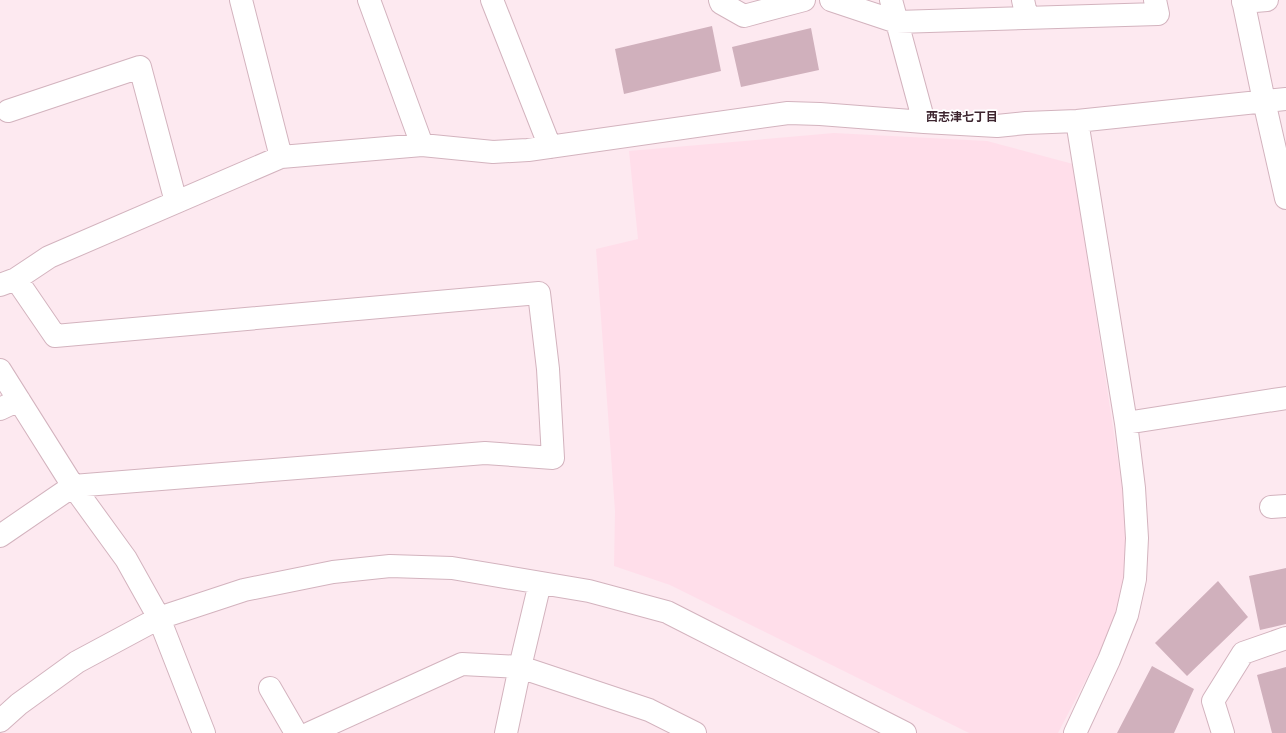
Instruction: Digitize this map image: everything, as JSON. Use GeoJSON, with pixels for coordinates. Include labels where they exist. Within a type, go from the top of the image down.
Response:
{"type":"FeatureCollection","features":[{"type":"Feature","properties":{"kind":"street"},"geometry":{"type":"LineString","coordinates":[[241,0],[282,157]]}},
{"type":"Feature","properties":{"kind":"street"},"geometry":{"type":"LineString","coordinates":[[369,0],[422,145]]}},
{"type":"Feature","properties":{"kind":"street"},"geometry":{"type":"LineString","coordinates":[[492,0],[550,147]]}},
{"type":"Feature","properties":{"kind":"street"},"geometry":{"type":"LineString","coordinates":[[720,0],[721,3],[744,16],[804,0]]}},
{"type":"Feature","properties":{"kind":"street"},"geometry":{"type":"LineString","coordinates":[[831,0],[897,22],[1025,9],[1158,14],[1155,0]]}},
{"type":"Feature","properties":{"kind":"street"},"geometry":{"type":"LineString","coordinates":[[891,0],[924,122]]}},
{"type":"Feature","properties":{"kind":"street"},"geometry":{"type":"LineString","coordinates":[[1267,0],[1243,1],[1286,198]]}},
{"type":"Feature","properties":{"kind":"street"},"geometry":{"type":"LineString","coordinates":[[8,111],[140,67],[176,202]]}},
{"type":"Feature","properties":{"kind":"street"},"geometry":{"type":"LineString","coordinates":[[0,536],[73,486],[485,453],[553,458],[548,369],[539,293],[55,336],[8,282],[49,257],[282,157],[422,145],[493,152],[550,147],[788,113],[996,126],[1077,121],[1286,99]]}},
{"type":"Feature","properties":{"kind":"street"},"geometry":{"type":"LineString","coordinates":[[1075,733],[1109,660],[1127,615],[1135,579],[1137,538],[1134,488],[1126,423],[1077,121]]}},
{"type":"Feature","properties":{"kind":"street"},"geometry":{"type":"LineString","coordinates":[[0,370],[9,404],[73,486],[126,559],[159,618],[204,733]]}},
{"type":"Feature","properties":{"kind":"street"},"geometry":{"type":"LineString","coordinates":[[1126,423],[1286,398]]}},
{"type":"Feature","properties":{"kind":"street"},"geometry":{"type":"LineString","coordinates":[[0,721],[19,704],[77,662],[159,618],[244,590],[333,572],[390,566],[452,568],[589,592],[667,612],[905,733]]}},
{"type":"Feature","properties":{"kind":"street"},"geometry":{"type":"LineString","coordinates":[[506,733],[540,583]]}},
{"type":"Feature","properties":{"kind":"street"},"geometry":{"type":"LineString","coordinates":[[1223,733],[1213,701],[1243,653],[1286,638]]}},
{"type":"Feature","properties":{"kind":"street"},"geometry":{"type":"LineString","coordinates":[[310,733],[462,664],[520,667],[649,710],[695,733]]}},
{"type":"Feature","properties":{"kind":"street"},"geometry":{"type":"LineString","coordinates":[[270,688],[296,733]]}},
{"type":"Feature","properties":{"kind":"shaded area"},"geometry":{"type":"Polygon","coordinates":[[[834,133],[987,141],[1073,164],[1126,513],[1127,579],[1116,622],[1058,733],[969,733],[670,585],[614,566],[615,511],[596,249],[638,239],[629,151],[834,133]]]}},
{"type":"Feature","properties":{"kind":"building"},"geometry":{"type":"Polygon","coordinates":[[[712,26],[721,71],[624,94],[615,49],[712,26]]]}},
{"type":"Feature","properties":{"kind":"building"},"geometry":{"type":"Polygon","coordinates":[[[811,28],[819,70],[741,87],[732,47],[811,28]]]}},
{"type":"Feature","properties":{"kind":"building"},"geometry":{"type":"Polygon","coordinates":[[[1286,568],[1286,624],[1260,630],[1249,576],[1286,568]]]}},
{"type":"Feature","properties":{"kind":"building"},"geometry":{"type":"Polygon","coordinates":[[[1218,581],[1248,617],[1187,676],[1155,643],[1218,581]]]}},
{"type":"Feature","properties":{"kind":"building"},"geometry":{"type":"Polygon","coordinates":[[[1152,666],[1194,689],[1174,733],[1117,733],[1152,666]]]}},
{"type":"Feature","properties":{"kind":"building"},"geometry":{"type":"Polygon","coordinates":[[[1286,667],[1286,733],[1272,733],[1257,675],[1286,667]]]}},
{"type":"Feature","properties":{"kind":"district","name":"西志津七丁目"},"geometry":{"type":"Point","coordinates":[962,117]}}]}
